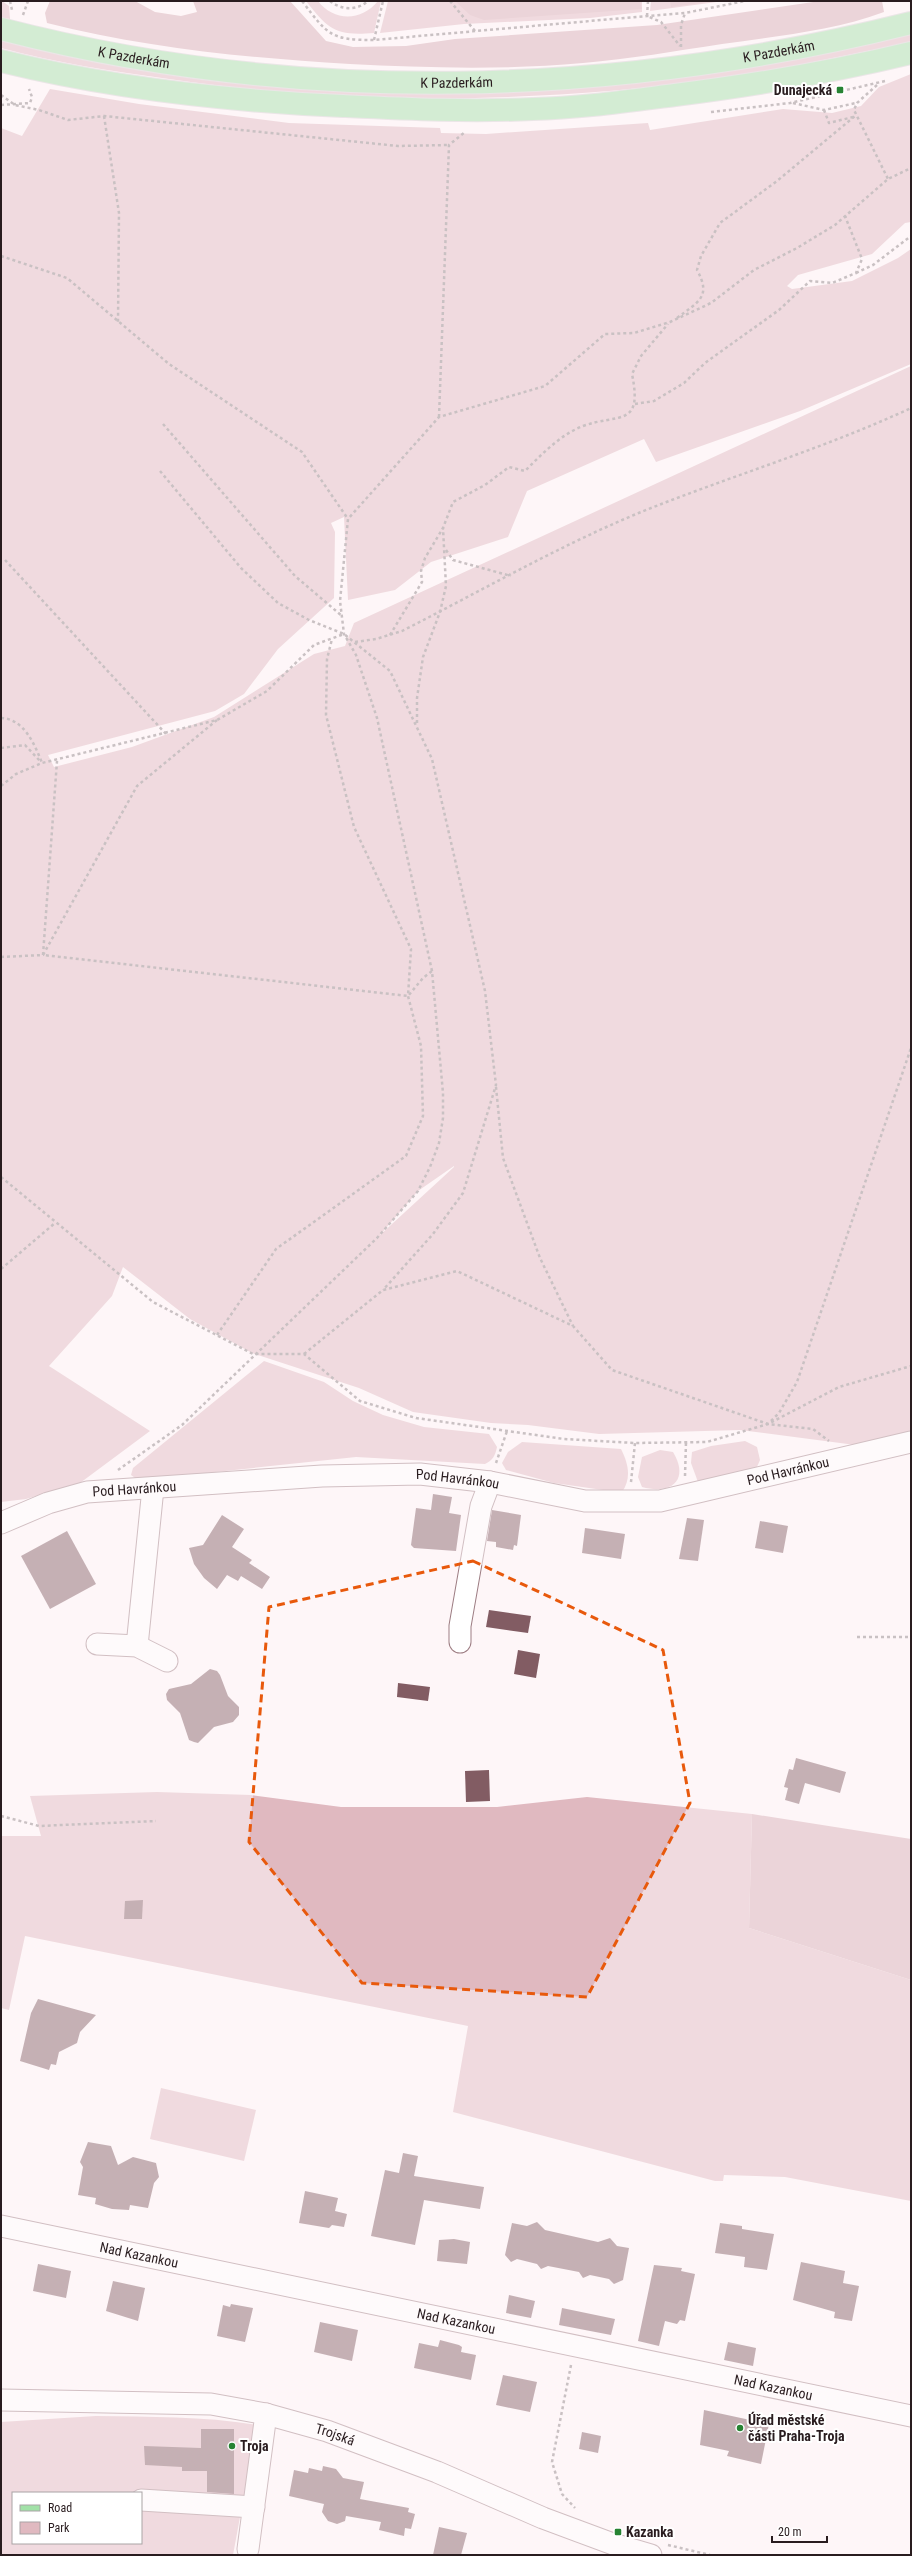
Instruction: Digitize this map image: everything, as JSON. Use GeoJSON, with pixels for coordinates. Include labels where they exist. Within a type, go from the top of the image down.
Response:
{"type":"FeatureCollection","features":[{"type":"Feature","properties":{"kind":"main road","name":"K Pazderkám"},"geometry":{"type":"LineString","coordinates":[[1,29],[129,57],[212,68],[292,77],[448,83],[528,82],[701,65],[911,23]]}},
{"type":"Feature","properties":{"kind":"main road","name":"K Pazderkám"},"geometry":{"type":"LineString","coordinates":[[1,61],[32,69],[124,86],[206,98],[446,111],[534,109],[626,101],[764,83],[911,53]]}},
{"type":"Feature","properties":{"kind":"street","name":"Pod Havránkou"},"geometry":{"type":"LineString","coordinates":[[1,1523],[48,1503],[87,1492],[322,1476],[412,1474],[490,1482],[585,1501],[660,1501],[911,1442]]}},
{"type":"Feature","properties":{"kind":"street"},"geometry":{"type":"LineString","coordinates":[[460,1642],[460,1626],[480,1513],[490,1482]]}},
{"type":"Feature","properties":{"kind":"street"},"geometry":{"type":"LineString","coordinates":[[137,1646],[153,1488]]}},
{"type":"Feature","properties":{"kind":"street"},"geometry":{"type":"LineString","coordinates":[[97,1644],[137,1646],[167,1661]]}},
{"type":"Feature","properties":{"kind":"street","name":"Nad Kazankou"},"geometry":{"type":"LineString","coordinates":[[1,2226],[911,2416]]}},
{"type":"Feature","properties":{"kind":"street","name":"Trojská"},"geometry":{"type":"LineString","coordinates":[[1,2400],[211,2404],[266,2414],[334,2434],[437,2472],[543,2518],[613,2544],[651,2555]]}},
{"type":"Feature","properties":{"kind":"street"},"geometry":{"type":"LineString","coordinates":[[248,2549],[266,2414]]}},
{"type":"Feature","properties":{"kind":"street"},"geometry":{"type":"LineString","coordinates":[[142,2500],[254,2507]]}},
{"type":"Feature","properties":{"kind":"path"},"geometry":{"type":"LineString","coordinates":[[302,1],[324,31],[344,40],[374,40],[647,16],[685,12],[745,1]]}},
{"type":"Feature","properties":{"kind":"path"},"geometry":{"type":"LineString","coordinates":[[330,1],[342,8],[350,8],[368,1]]}},
{"type":"Feature","properties":{"kind":"path"},"geometry":{"type":"LineString","coordinates":[[374,40],[384,1]]}},
{"type":"Feature","properties":{"kind":"path"},"geometry":{"type":"LineString","coordinates":[[450,1],[476,31]]}},
{"type":"Feature","properties":{"kind":"path"},"geometry":{"type":"LineString","coordinates":[[647,16],[648,1]]}},
{"type":"Feature","properties":{"kind":"path"},"geometry":{"type":"LineString","coordinates":[[681,48],[681,25],[685,12]]}},
{"type":"Feature","properties":{"kind":"path"},"geometry":{"type":"LineString","coordinates":[[857,103],[824,110],[790,103],[877,85],[857,103],[854,110],[855,116],[888,179]]}},
{"type":"Feature","properties":{"kind":"path"},"geometry":{"type":"LineString","coordinates":[[1,105],[30,104],[32,97],[29,89],[26,87]]}},
{"type":"Feature","properties":{"kind":"path"},"geometry":{"type":"LineString","coordinates":[[1,95],[15,105],[39,110],[68,120],[104,116],[398,146],[449,145]]}},
{"type":"Feature","properties":{"kind":"path"},"geometry":{"type":"LineString","coordinates":[[824,110],[829,123],[855,116]]}},
{"type":"Feature","properties":{"kind":"path"},"geometry":{"type":"LineString","coordinates":[[104,116],[119,213],[118,323]]}},
{"type":"Feature","properties":{"kind":"path"},"geometry":{"type":"LineString","coordinates":[[390,635],[422,582],[421,572],[425,558],[443,528],[453,502],[485,485],[509,467],[525,471],[560,439],[583,426],[620,419],[635,404],[636,396],[632,374],[641,356],[670,322],[697,303],[705,290],[704,283],[697,270],[701,256],[720,223],[777,181],[855,116]]}},
{"type":"Feature","properties":{"kind":"path"},"geometry":{"type":"LineString","coordinates":[[439,417],[449,145],[462,132]]}},
{"type":"Feature","properties":{"kind":"path"},"geometry":{"type":"LineString","coordinates":[[113,1474],[182,1425],[253,1354],[377,1238],[418,1190],[430,1167],[439,1143],[443,1118],[432,971],[377,718],[356,655],[344,634],[340,601],[348,519],[439,417],[545,386],[605,334],[634,333],[670,322],[711,303],[754,270],[797,248],[845,216],[888,179],[911,168]]}},
{"type":"Feature","properties":{"kind":"path"},"geometry":{"type":"LineString","coordinates":[[845,216],[862,259],[856,273]]}},
{"type":"Feature","properties":{"kind":"path"},"geometry":{"type":"LineString","coordinates":[[635,404],[654,402],[684,383],[705,363],[779,310],[810,281],[832,284],[873,265],[911,236]]}},
{"type":"Feature","properties":{"kind":"path"},"geometry":{"type":"LineString","coordinates":[[1,256],[67,278],[92,297],[118,323],[169,364],[302,452],[348,519]]}},
{"type":"Feature","properties":{"kind":"path"},"geometry":{"type":"LineString","coordinates":[[354,642],[390,635],[440,612],[595,533],[646,510],[805,453],[911,408]]}},
{"type":"Feature","properties":{"kind":"path"},"geometry":{"type":"LineString","coordinates":[[163,424],[295,576],[342,616]]}},
{"type":"Feature","properties":{"kind":"path"},"geometry":{"type":"LineString","coordinates":[[160,471],[241,568],[278,603],[310,620],[344,634],[390,671],[417,723],[432,759],[485,991],[503,1158],[540,1258],[573,1326],[612,1370],[768,1424],[813,1429],[847,1457]]}},
{"type":"Feature","properties":{"kind":"path"},"geometry":{"type":"LineString","coordinates":[[417,723],[417,698],[423,657],[440,612],[446,586],[446,549],[443,528]]}},
{"type":"Feature","properties":{"kind":"path"},"geometry":{"type":"LineString","coordinates":[[446,549],[453,560],[511,576]]}},
{"type":"Feature","properties":{"kind":"path"},"geometry":{"type":"LineString","coordinates":[[5,560],[166,734]]}},
{"type":"Feature","properties":{"kind":"path"},"geometry":{"type":"LineString","coordinates":[[42,955],[136,786],[217,720],[267,690],[314,645],[344,634]]}},
{"type":"Feature","properties":{"kind":"path"},"geometry":{"type":"LineString","coordinates":[[216,1335],[276,1249],[406,1156],[423,1116],[421,1046],[408,996],[411,949],[354,827],[326,715],[327,659],[332,639]]}},
{"type":"Feature","properties":{"kind":"path"},"geometry":{"type":"LineString","coordinates":[[1,718],[16,720],[24,728],[42,763]]}},
{"type":"Feature","properties":{"kind":"path"},"geometry":{"type":"LineString","coordinates":[[1,786],[16,774],[42,763],[57,761],[217,720]]}},
{"type":"Feature","properties":{"kind":"path"},"geometry":{"type":"LineString","coordinates":[[1,748],[24,745],[42,763]]}},
{"type":"Feature","properties":{"kind":"path"},"geometry":{"type":"LineString","coordinates":[[42,955],[57,761]]}},
{"type":"Feature","properties":{"kind":"path"},"geometry":{"type":"LineString","coordinates":[[1,957],[42,955],[408,996]]}},
{"type":"Feature","properties":{"kind":"path"},"geometry":{"type":"LineString","coordinates":[[408,996],[423,978],[432,971]]}},
{"type":"Feature","properties":{"kind":"path"},"geometry":{"type":"LineString","coordinates":[[768,1424],[779,1413],[797,1382],[911,1048]]}},
{"type":"Feature","properties":{"kind":"path"},"geometry":{"type":"LineString","coordinates":[[1,1177],[55,1223],[153,1302],[253,1354],[304,1354],[383,1290],[433,1234],[463,1193],[496,1085]]}},
{"type":"Feature","properties":{"kind":"path"},"geometry":{"type":"LineString","coordinates":[[1,1269],[55,1223]]}},
{"type":"Feature","properties":{"kind":"path"},"geometry":{"type":"LineString","coordinates":[[383,1290],[457,1271],[573,1326]]}},
{"type":"Feature","properties":{"kind":"path"},"geometry":{"type":"LineString","coordinates":[[304,1354],[360,1401],[416,1418],[564,1439],[636,1443],[707,1442],[768,1424],[838,1387],[911,1366]]}},
{"type":"Feature","properties":{"kind":"path"},"geometry":{"type":"LineString","coordinates":[[490,1482],[507,1431]]}},
{"type":"Feature","properties":{"kind":"path"},"geometry":{"type":"LineString","coordinates":[[684,1495],[686,1442]]}},
{"type":"Feature","properties":{"kind":"path"},"geometry":{"type":"LineString","coordinates":[[630,1501],[636,1443]]}},
{"type":"Feature","properties":{"kind":"path"},"geometry":{"type":"LineString","coordinates":[[857,1637],[911,1637]]}},
{"type":"Feature","properties":{"kind":"path"},"geometry":{"type":"LineString","coordinates":[[1,1816],[39,1826],[156,1821]]}},
{"type":"Feature","properties":{"kind":"path"},"geometry":{"type":"LineString","coordinates":[[572,2357],[552,2462],[562,2494],[570,2504],[580,2511]]}},
{"type":"Feature","properties":{"kind":"highlighted area"},"geometry":{"type":"Polygon","coordinates":[[[473,1561],[663,1650],[690,1803],[587,1997],[362,1983],[249,1842],[269,1607],[473,1561]]]}},
{"type":"Feature","properties":{"kind":"green space"},"geometry":{"type":"Polygon","coordinates":[[[2,1],[9,6],[10,19],[1,18],[2,1]]]}},
{"type":"Feature","properties":{"kind":"green space"},"geometry":{"type":"Polygon","coordinates":[[[306,1],[318,1],[332,13],[340,16],[348,16],[364,12],[378,1],[381,1],[374,33],[350,33],[341,32],[334,29],[321,19],[306,1]]]}},
{"type":"Feature","properties":{"kind":"green space"},"geometry":{"type":"Polygon","coordinates":[[[388,1],[642,1],[642,12],[590,18],[464,24],[380,33],[388,1]]]}},
{"type":"Feature","properties":{"kind":"green space"},"geometry":{"type":"Polygon","coordinates":[[[651,1],[724,1],[650,11],[651,1]]]}},
{"type":"Feature","properties":{"kind":"green space"},"geometry":{"type":"Polygon","coordinates":[[[911,32],[911,42],[790,67],[741,75],[648,87],[511,97],[374,97],[237,87],[127,73],[43,58],[1,48],[1,40],[40,50],[128,67],[375,91],[911,32]]]}},
{"type":"Feature","properties":{"kind":"green space"},"geometry":{"type":"Polygon","coordinates":[[[911,74],[911,222],[905,223],[872,254],[798,275],[787,286],[792,289],[852,281],[898,258],[911,249],[911,364],[800,411],[656,462],[644,439],[527,491],[508,537],[431,562],[395,590],[348,600],[344,517],[331,523],[335,532],[334,598],[278,649],[244,694],[215,711],[48,755],[54,767],[132,747],[214,717],[314,654],[345,646],[354,623],[911,366],[911,1435],[863,1446],[740,1430],[599,1434],[528,1425],[491,1423],[413,1412],[359,1388],[252,1353],[190,1319],[123,1267],[112,1296],[49,1366],[150,1431],[80,1483],[26,1499],[1,1502],[1,128],[22,136],[50,89],[139,104],[289,123],[440,128],[441,133],[486,134],[648,123],[650,130],[783,109],[832,113],[861,106],[879,87],[911,74]],[[454,1167],[418,1191],[380,1235],[454,1167]]]}},
{"type":"Feature","properties":{"kind":"green space"},"geometry":{"type":"Polygon","coordinates":[[[264,1361],[324,1382],[353,1401],[383,1415],[424,1427],[489,1434],[497,1447],[495,1453],[492,1459],[485,1464],[356,1457],[138,1480],[131,1475],[133,1468],[264,1361]]]}},
{"type":"Feature","properties":{"kind":"green space"},"geometry":{"type":"Polygon","coordinates":[[[745,1441],[757,1447],[760,1460],[756,1469],[698,1482],[691,1463],[692,1452],[711,1446],[745,1441]]]}},
{"type":"Feature","properties":{"kind":"green space"},"geometry":{"type":"Polygon","coordinates":[[[522,1442],[621,1449],[626,1460],[628,1470],[625,1487],[622,1492],[617,1492],[554,1483],[506,1470],[502,1463],[508,1452],[522,1442]]]}},
{"type":"Feature","properties":{"kind":"green space"},"geometry":{"type":"Polygon","coordinates":[[[660,1450],[673,1452],[678,1462],[678,1477],[675,1483],[669,1487],[652,1489],[642,1487],[638,1477],[642,1457],[660,1450]]]}},
{"type":"Feature","properties":{"kind":"green space"},"geometry":{"type":"Polygon","coordinates":[[[157,1792],[251,1795],[341,1807],[497,1807],[587,1797],[752,1814],[749,1928],[911,1980],[911,2201],[785,2177],[724,2175],[723,2181],[715,2181],[453,2112],[468,2026],[25,1936],[9,2010],[1,2008],[1,1836],[41,1836],[30,1796],[157,1792]]]}},
{"type":"Feature","properties":{"kind":"green space"},"geometry":{"type":"Polygon","coordinates":[[[161,2088],[256,2110],[244,2161],[150,2139],[161,2088]]]}},
{"type":"Feature","properties":{"kind":"green space"},"geometry":{"type":"Polygon","coordinates":[[[96,2416],[197,2418],[257,2425],[233,2555],[1,2555],[1,2422],[96,2416]]]}},
{"type":"Feature","properties":{"kind":"shaded area"},"geometry":{"type":"Polygon","coordinates":[[[50,1],[135,1],[155,12],[181,16],[197,12],[193,1],[290,1],[326,41],[353,47],[406,46],[455,39],[657,25],[820,1],[882,1],[884,12],[845,24],[804,32],[653,55],[583,63],[525,67],[408,67],[273,59],[197,51],[122,39],[47,23],[45,13],[50,1]]]}},
{"type":"Feature","properties":{"kind":"shaded area"},"geometry":{"type":"Polygon","coordinates":[[[455,1],[640,1],[642,9],[484,20],[470,15],[455,1]]]}},
{"type":"Feature","properties":{"kind":"shaded area"},"geometry":{"type":"Polygon","coordinates":[[[670,1],[715,1],[671,7],[670,1]]]}},
{"type":"Feature","properties":{"kind":"shaded area"},"geometry":{"type":"Polygon","coordinates":[[[752,1814],[911,1839],[911,1980],[749,1928],[752,1814]]]}},
{"type":"Feature","properties":{"kind":"building"},"geometry":{"type":"Polygon","coordinates":[[[433,1494],[452,1497],[449,1513],[461,1515],[456,1551],[414,1548],[411,1545],[416,1508],[431,1510],[433,1494]]]}},
{"type":"Feature","properties":{"kind":"building"},"geometry":{"type":"Polygon","coordinates":[[[492,1510],[521,1515],[517,1546],[514,1545],[513,1550],[496,1547],[496,1542],[487,1541],[492,1510]]]}},
{"type":"Feature","properties":{"kind":"building"},"geometry":{"type":"Polygon","coordinates":[[[222,1515],[244,1529],[232,1547],[252,1560],[249,1563],[270,1577],[262,1589],[241,1576],[238,1581],[227,1575],[217,1589],[204,1578],[194,1564],[189,1548],[203,1545],[222,1515]]]}},
{"type":"Feature","properties":{"kind":"building"},"geometry":{"type":"Polygon","coordinates":[[[687,1518],[704,1520],[698,1561],[679,1559],[687,1518]]]}},
{"type":"Feature","properties":{"kind":"building"},"geometry":{"type":"Polygon","coordinates":[[[760,1521],[788,1526],[783,1553],[755,1548],[760,1521]]]}},
{"type":"Feature","properties":{"kind":"building"},"geometry":{"type":"Polygon","coordinates":[[[585,1528],[625,1534],[621,1559],[582,1553],[585,1528]]]}},
{"type":"Feature","properties":{"kind":"building"},"geometry":{"type":"Polygon","coordinates":[[[67,1531],[96,1584],[50,1609],[21,1556],[67,1531]]]}},
{"type":"Feature","properties":{"kind":"building"},"geometry":{"type":"Polygon","coordinates":[[[489,1610],[531,1616],[528,1633],[486,1627],[489,1610]]]}},
{"type":"Feature","properties":{"kind":"building"},"geometry":{"type":"Polygon","coordinates":[[[518,1650],[540,1654],[536,1678],[514,1674],[518,1650]]]}},
{"type":"Feature","properties":{"kind":"building"},"geometry":{"type":"Polygon","coordinates":[[[210,1669],[217,1671],[220,1675],[228,1696],[239,1707],[239,1715],[233,1722],[214,1727],[198,1743],[189,1740],[180,1713],[167,1700],[166,1694],[169,1689],[191,1684],[210,1669]]]}},
{"type":"Feature","properties":{"kind":"building"},"geometry":{"type":"Polygon","coordinates":[[[398,1683],[430,1687],[428,1701],[397,1697],[398,1683]]]}},
{"type":"Feature","properties":{"kind":"building"},"geometry":{"type":"Polygon","coordinates":[[[796,1758],[846,1772],[840,1793],[805,1783],[799,1804],[785,1800],[788,1788],[784,1787],[789,1769],[793,1770],[796,1758]]]}},
{"type":"Feature","properties":{"kind":"building"},"geometry":{"type":"Polygon","coordinates":[[[489,1770],[490,1801],[466,1802],[465,1771],[489,1770]]]}},
{"type":"Feature","properties":{"kind":"building"},"geometry":{"type":"Polygon","coordinates":[[[143,1900],[142,1919],[124,1919],[125,1901],[143,1900]]]}},
{"type":"Feature","properties":{"kind":"building"},"geometry":{"type":"Polygon","coordinates":[[[38,1999],[96,2015],[80,2032],[77,2043],[59,2052],[56,2065],[51,2064],[49,2070],[20,2061],[31,2013],[38,1999]]]}},
{"type":"Feature","properties":{"kind":"building"},"geometry":{"type":"Polygon","coordinates":[[[88,2142],[111,2146],[118,2165],[133,2157],[156,2163],[159,2177],[154,2183],[148,2208],[130,2205],[129,2210],[112,2209],[95,2204],[96,2198],[78,2195],[83,2167],[80,2162],[88,2142]]]}},
{"type":"Feature","properties":{"kind":"building"},"geometry":{"type":"Polygon","coordinates":[[[403,2153],[418,2156],[414,2176],[484,2187],[480,2209],[424,2200],[415,2245],[371,2236],[385,2170],[399,2173],[403,2153]]]}},
{"type":"Feature","properties":{"kind":"building"},"geometry":{"type":"Polygon","coordinates":[[[305,2191],[338,2198],[335,2211],[347,2214],[344,2227],[332,2225],[329,2228],[299,2223],[305,2191]]]}},
{"type":"Feature","properties":{"kind":"building"},"geometry":{"type":"Polygon","coordinates":[[[537,2222],[545,2230],[598,2242],[610,2238],[617,2246],[629,2248],[623,2280],[614,2284],[609,2279],[590,2275],[583,2278],[579,2272],[548,2266],[541,2269],[537,2264],[517,2259],[511,2262],[505,2255],[512,2223],[527,2226],[537,2222]]]}},
{"type":"Feature","properties":{"kind":"building"},"geometry":{"type":"Polygon","coordinates":[[[720,2223],[742,2226],[742,2229],[774,2234],[767,2270],[744,2267],[745,2257],[715,2253],[720,2223]]]}},
{"type":"Feature","properties":{"kind":"building"},"geometry":{"type":"Polygon","coordinates":[[[454,2239],[470,2242],[467,2264],[437,2261],[439,2240],[454,2239]]]}},
{"type":"Feature","properties":{"kind":"building"},"geometry":{"type":"Polygon","coordinates":[[[801,2262],[845,2271],[843,2283],[859,2286],[852,2321],[834,2318],[835,2312],[793,2300],[801,2262]]]}},
{"type":"Feature","properties":{"kind":"building"},"geometry":{"type":"Polygon","coordinates":[[[38,2264],[71,2271],[66,2298],[33,2291],[38,2264]]]}},
{"type":"Feature","properties":{"kind":"building"},"geometry":{"type":"Polygon","coordinates":[[[654,2265],[682,2268],[681,2271],[695,2274],[685,2321],[680,2320],[677,2324],[665,2321],[659,2346],[638,2341],[654,2265]]]}},
{"type":"Feature","properties":{"kind":"building"},"geometry":{"type":"Polygon","coordinates":[[[113,2281],[145,2288],[138,2321],[106,2311],[113,2281]]]}},
{"type":"Feature","properties":{"kind":"building"},"geometry":{"type":"Polygon","coordinates":[[[509,2295],[535,2301],[531,2318],[506,2313],[509,2295]]]}},
{"type":"Feature","properties":{"kind":"building"},"geometry":{"type":"Polygon","coordinates":[[[231,2304],[253,2308],[245,2342],[217,2336],[223,2305],[230,2307],[231,2304]]]}},
{"type":"Feature","properties":{"kind":"building"},"geometry":{"type":"Polygon","coordinates":[[[562,2308],[615,2319],[611,2335],[559,2325],[562,2308]]]}},
{"type":"Feature","properties":{"kind":"building"},"geometry":{"type":"Polygon","coordinates":[[[320,2322],[358,2330],[352,2361],[314,2352],[320,2322]]]}},
{"type":"Feature","properties":{"kind":"building"},"geometry":{"type":"Polygon","coordinates":[[[440,2340],[459,2345],[462,2347],[461,2352],[476,2355],[471,2380],[414,2368],[419,2343],[438,2347],[440,2340]]]}},
{"type":"Feature","properties":{"kind":"building"},"geometry":{"type":"Polygon","coordinates":[[[728,2342],[756,2348],[753,2366],[724,2360],[728,2342]]]}},
{"type":"Feature","properties":{"kind":"building"},"geometry":{"type":"Polygon","coordinates":[[[503,2375],[537,2382],[530,2412],[496,2405],[503,2375]]]}},
{"type":"Feature","properties":{"kind":"building"},"geometry":{"type":"Polygon","coordinates":[[[704,2410],[769,2424],[761,2464],[727,2456],[729,2451],[700,2445],[704,2410]]]}},
{"type":"Feature","properties":{"kind":"building"},"geometry":{"type":"Polygon","coordinates":[[[201,2429],[234,2429],[234,2494],[207,2492],[207,2471],[182,2471],[182,2467],[145,2465],[144,2446],[201,2448],[201,2429]]]}},
{"type":"Feature","properties":{"kind":"building"},"geometry":{"type":"Polygon","coordinates":[[[582,2432],[601,2436],[598,2453],[579,2449],[582,2432]]]}},
{"type":"Feature","properties":{"kind":"building"},"geometry":{"type":"Polygon","coordinates":[[[323,2466],[336,2469],[343,2478],[364,2482],[360,2499],[409,2508],[408,2512],[415,2514],[411,2529],[405,2528],[404,2536],[379,2530],[381,2522],[346,2516],[345,2521],[337,2524],[328,2521],[322,2512],[324,2504],[289,2496],[294,2470],[308,2473],[309,2468],[322,2471],[323,2466]]]}},
{"type":"Feature","properties":{"kind":"building"},"geometry":{"type":"Polygon","coordinates":[[[439,2527],[467,2533],[461,2555],[433,2555],[439,2527]]]}},
{"type":"Feature","properties":{"kind":"place","name":"Dunajecká"},"geometry":{"type":"Point","coordinates":[840,90]}},
{"type":"Feature","properties":{"kind":"place","name":"Úřad městské části Praha-Troja"},"geometry":{"type":"Point","coordinates":[740,2428]}},
{"type":"Feature","properties":{"kind":"place","name":"Troja"},"geometry":{"type":"Point","coordinates":[232,2446]}},
{"type":"Feature","properties":{"kind":"place","name":"Kazanka"},"geometry":{"type":"Point","coordinates":[618,2532]}}]}
